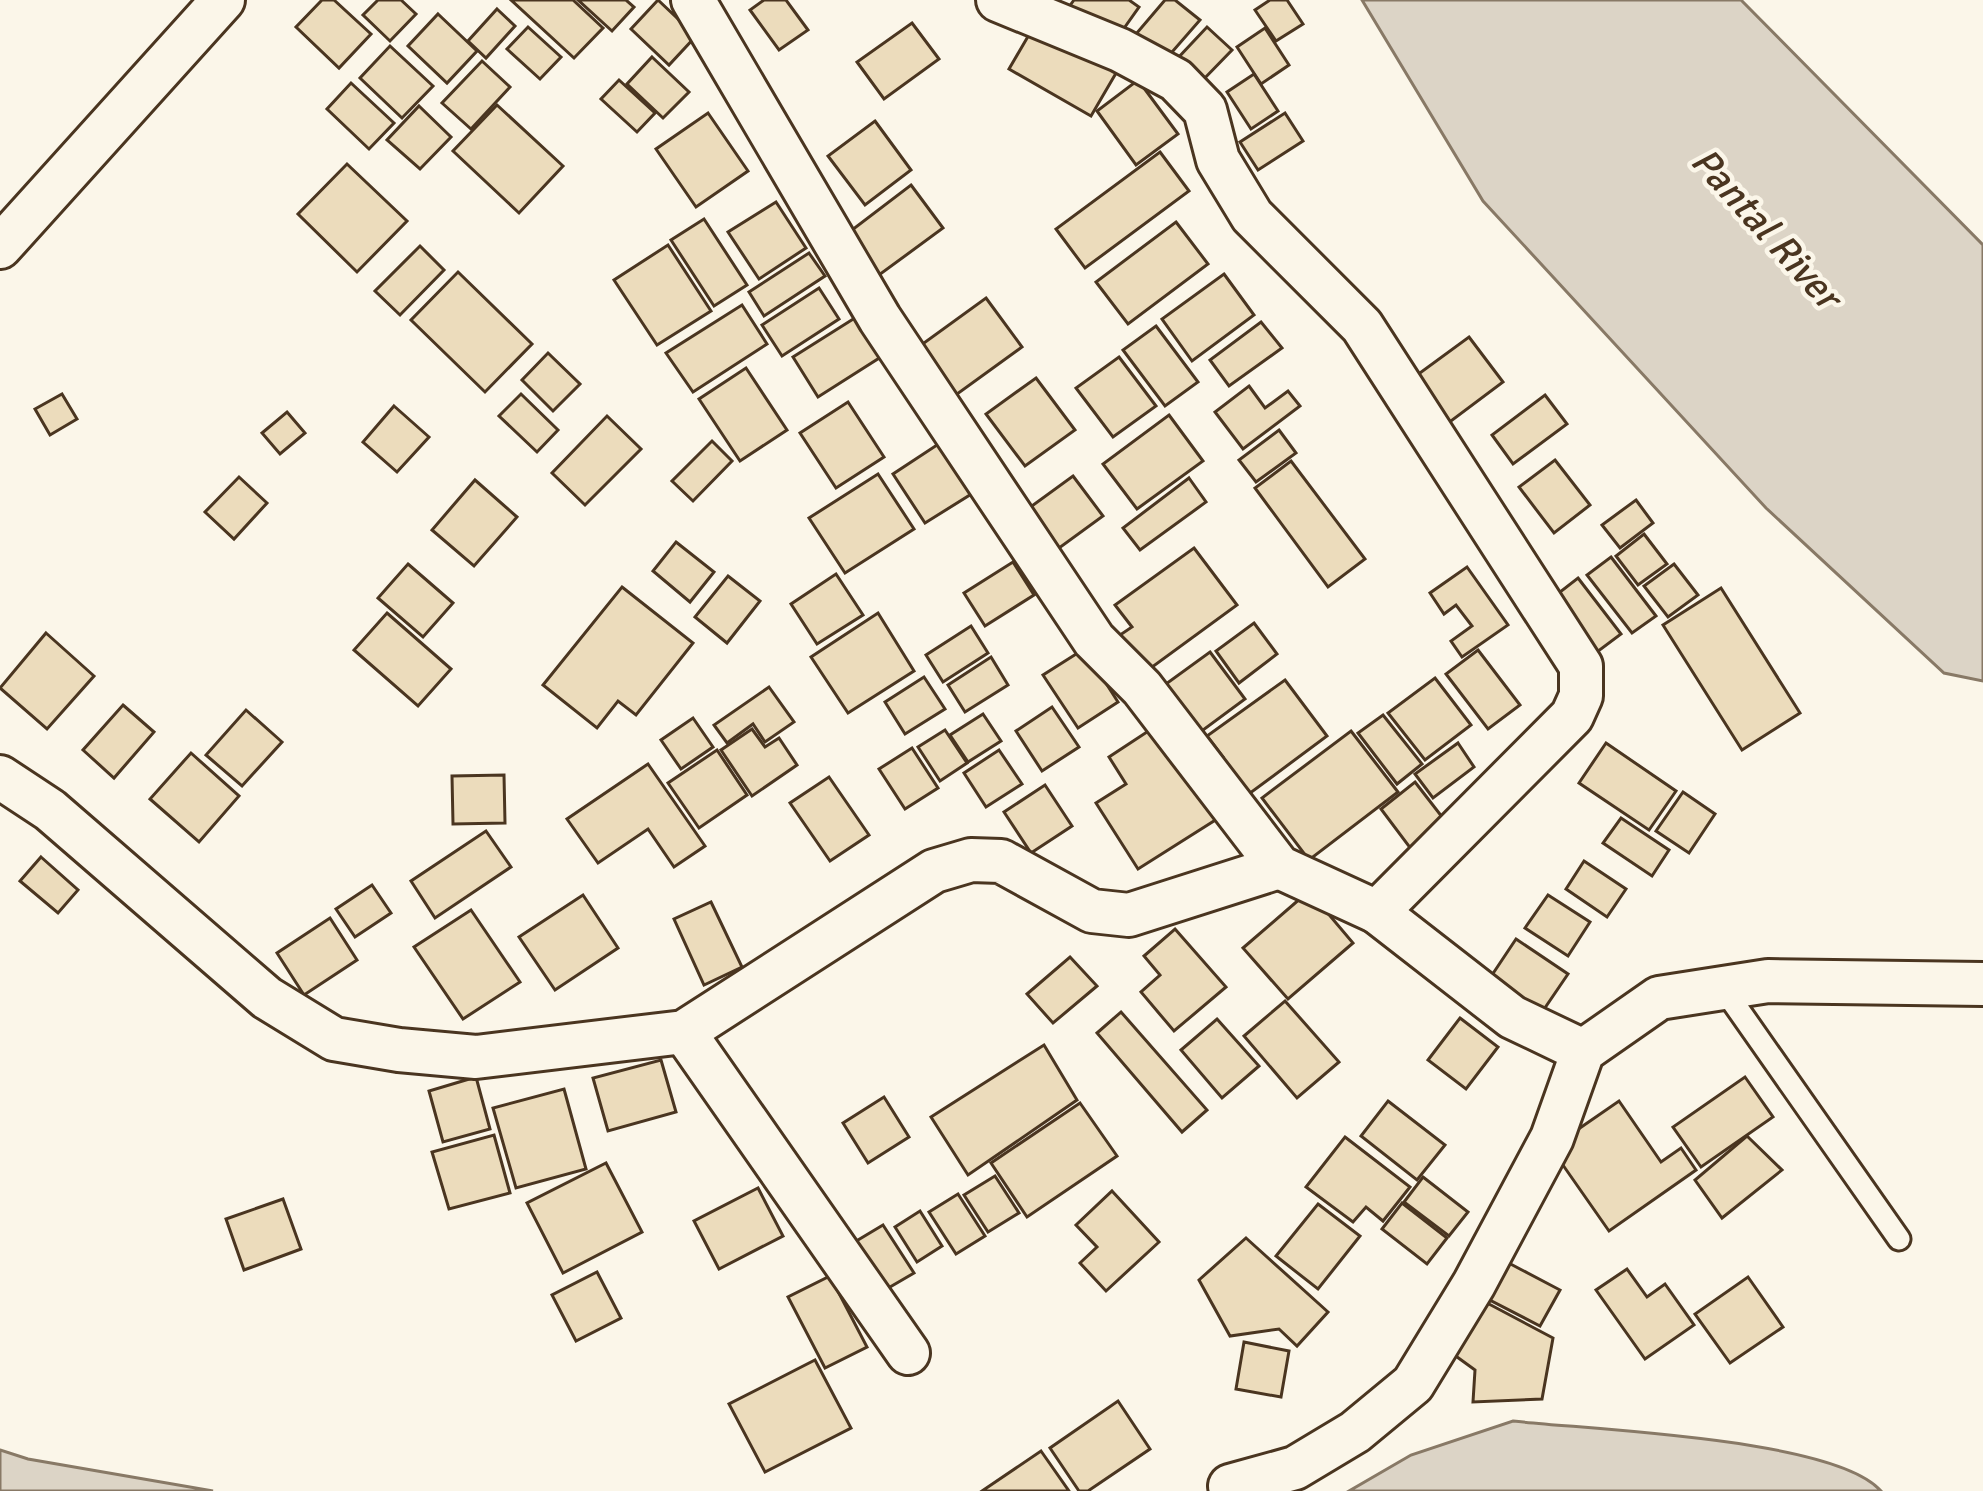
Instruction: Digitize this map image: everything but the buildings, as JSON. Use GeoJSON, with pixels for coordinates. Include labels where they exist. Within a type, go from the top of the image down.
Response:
{"type":"FeatureCollection","features":[{"type":"Feature","properties":{"kind":"street"},"geometry":{"type":"LineString","coordinates":[[0,248],[223,0]]}},
{"type":"Feature","properties":{"kind":"street"},"geometry":{"type":"LineString","coordinates":[[693,0],[880,319],[1070,605],[1094,640],[1142,688],[1279,867],[1377,912],[1513,1017],[1583,1051]]}},
{"type":"Feature","properties":{"kind":"street"},"geometry":{"type":"LineString","coordinates":[[998,0],[1120,50],[1176,80],[1205,110],[1218,160],[1252,216],[1362,326],[1581,666],[1581,696],[1572,716],[1377,912]]}},
{"type":"Feature","properties":{"kind":"street"},"geometry":{"type":"LineString","coordinates":[[0,777],[50,810],[267,998],[334,1039],[476,1057],[683,1032],[934,871],[970,860],[1000,861],[1092,911],[1130,915],[1279,867]]}},
{"type":"Feature","properties":{"kind":"street"},"geometry":{"type":"LineString","coordinates":[[1230,1486],[1295,1468],[1355,1432],[1413,1384],[1474,1284],[1552,1138],[1583,1051],[1659,998],[1721,985],[1983,983]]}},
{"type":"Feature","properties":{"kind":"street"},"geometry":{"type":"LineString","coordinates":[[683,1032],[908,1353]]}},
{"type":"Feature","properties":{"kind":"lane"},"geometry":{"type":"LineString","coordinates":[[1721,985],[1899,1239]]}},
{"type":"Feature","properties":{"kind":"water","name":"Pantal River"},"geometry":{"type":"Polygon","coordinates":[[[1362,0],[1741,0],[1983,245],[1983,681],[1944,673],[1766,508],[1483,201],[1362,0]]]}},
{"type":"Feature","properties":{"kind":"water"},"geometry":{"type":"Polygon","coordinates":[[[1513,1421],[1765,1448],[1855,1473],[1881,1491],[1349,1491],[1411,1455],[1513,1421]]]}},
{"type":"Feature","properties":{"kind":"water"},"geometry":{"type":"Polygon","coordinates":[[[0,1450],[28,1459],[213,1491],[0,1491],[0,1450]]]}}]}
